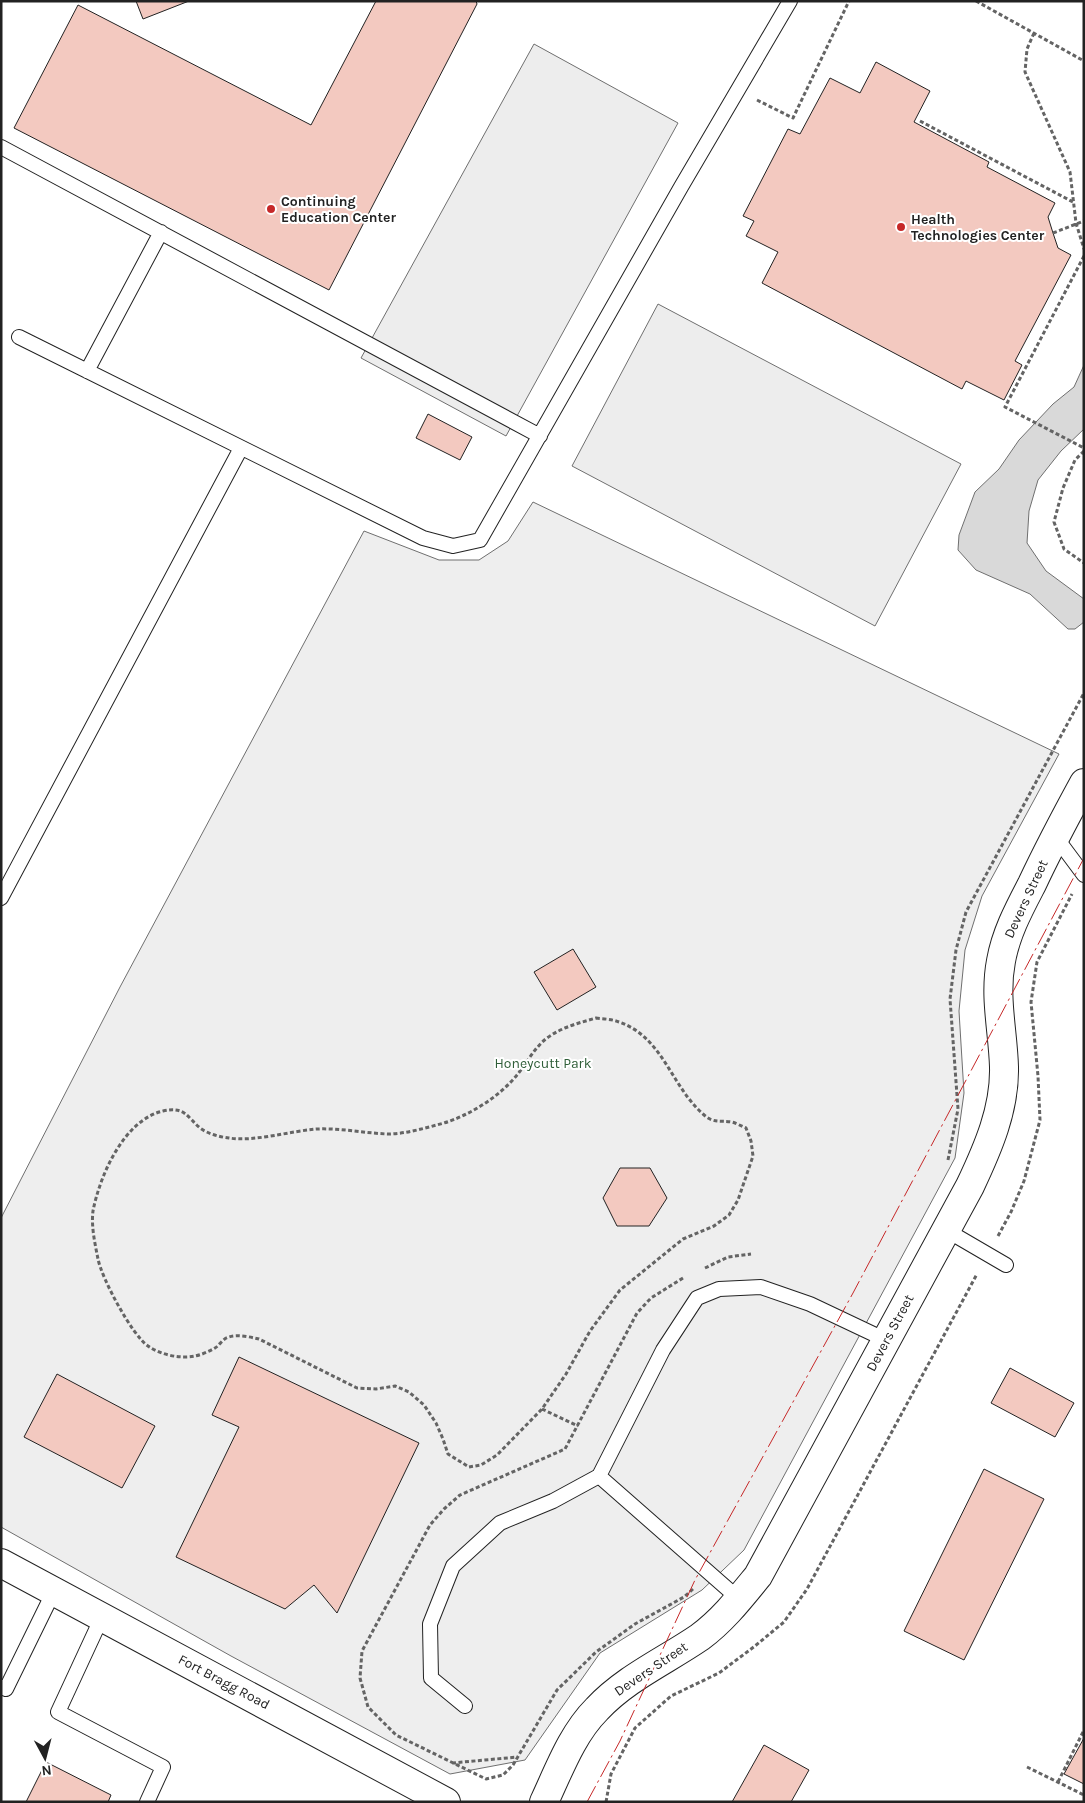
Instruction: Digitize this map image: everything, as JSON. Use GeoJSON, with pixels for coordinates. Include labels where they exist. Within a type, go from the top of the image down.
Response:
{"type":"FeatureCollection","features":[{"type":"Feature","properties":{"kind":"street","name":"Devers Street"},"geometry":{"type":"LineString","coordinates":[[544,1802],[572,1743],[596,1709],[626,1682],[701,1636],[732,1609],[758,1576],[946,1230],[988,1149],[1000,1109],[1004,1068],[998,1004],[1000,963],[1005,943],[1012,924],[1084,783]]}},
{"type":"Feature","properties":{"kind":"street","name":"Fort Bragg Road"},"geometry":{"type":"LineString","coordinates":[[1,1563],[446,1802]]}},
{"type":"Feature","properties":{"kind":"lane"},"geometry":{"type":"LineString","coordinates":[[19,337],[423,538],[453,546],[480,540],[790,1]]}},
{"type":"Feature","properties":{"kind":"lane"},"geometry":{"type":"LineString","coordinates":[[1,147],[540,436]]}},
{"type":"Feature","properties":{"kind":"lane"},"geometry":{"type":"LineString","coordinates":[[87,371],[161,232]]}},
{"type":"Feature","properties":{"kind":"lane"},"geometry":{"type":"LineString","coordinates":[[1,898],[241,448]]}},
{"type":"Feature","properties":{"kind":"lane"},"geometry":{"type":"LineString","coordinates":[[1056,836],[1084,875]]}},
{"type":"Feature","properties":{"kind":"lane"},"geometry":{"type":"LineString","coordinates":[[946,1230],[1006,1265]]}},
{"type":"Feature","properties":{"kind":"lane"},"geometry":{"type":"LineString","coordinates":[[465,1706],[431,1678],[430,1624],[453,1566],[500,1523],[553,1502],[599,1476],[663,1350],[697,1298],[719,1289],[761,1286],[810,1304],[886,1340]]}},
{"type":"Feature","properties":{"kind":"lane"},"geometry":{"type":"LineString","coordinates":[[599,1476],[739,1599]]}},
{"type":"Feature","properties":{"kind":"lane"},"geometry":{"type":"LineString","coordinates":[[1,1687],[6,1689],[54,1592]]}},
{"type":"Feature","properties":{"kind":"lane"},"geometry":{"type":"LineString","coordinates":[[102,1617],[58,1712],[163,1767],[147,1802]]}},
{"type":"Feature","properties":{"kind":"path"},"geometry":{"type":"LineString","coordinates":[[738,90],[793,118],[849,1]]}},
{"type":"Feature","properties":{"kind":"path"},"geometry":{"type":"LineString","coordinates":[[976,1],[1084,61]]}},
{"type":"Feature","properties":{"kind":"path"},"geometry":{"type":"LineString","coordinates":[[1034,33],[1027,49],[1025,72],[1070,172],[1076,223],[1084,249]]}},
{"type":"Feature","properties":{"kind":"path"},"geometry":{"type":"LineString","coordinates":[[920,121],[1074,202]]}},
{"type":"Feature","properties":{"kind":"path"},"geometry":{"type":"LineString","coordinates":[[1053,233],[1084,221]]}},
{"type":"Feature","properties":{"kind":"path"},"geometry":{"type":"LineString","coordinates":[[1084,256],[1005,407],[1084,450],[1076,460],[1063,488],[1054,522],[1064,549],[1084,563]]}},
{"type":"Feature","properties":{"kind":"path"},"geometry":{"type":"LineString","coordinates":[[948,1160],[958,1109],[950,998],[956,950],[966,912],[1084,693]]}},
{"type":"Feature","properties":{"kind":"path"},"geometry":{"type":"LineString","coordinates":[[596,1018],[618,1021],[637,1030],[651,1042],[689,1100],[704,1116],[716,1122],[733,1122],[746,1128],[751,1141],[753,1156],[738,1200],[729,1215],[714,1226],[684,1239],[620,1290],[590,1331],[566,1374],[542,1409],[497,1455],[482,1465],[469,1467],[448,1454],[443,1439],[424,1405],[409,1392],[394,1386],[376,1389],[357,1388],[259,1339],[244,1336],[227,1337],[215,1348],[196,1356],[172,1356],[148,1346],[129,1323],[112,1293],[99,1262],[93,1234],[93,1213],[99,1192],[107,1167],[120,1144],[137,1125],[153,1114],[165,1110],[180,1110],[191,1117],[200,1128],[213,1134],[231,1138],[261,1137],[316,1129],[389,1134],[417,1130],[447,1122],[477,1108],[497,1094],[516,1076],[529,1057],[547,1038],[571,1025],[596,1018]]}},
{"type":"Feature","properties":{"kind":"path"},"geometry":{"type":"LineString","coordinates":[[697,1272],[728,1257],[751,1254]]}},
{"type":"Feature","properties":{"kind":"path"},"geometry":{"type":"LineString","coordinates":[[689,1275],[651,1298],[637,1313],[565,1449],[460,1495],[430,1525],[362,1651],[360,1678],[368,1707],[396,1735],[486,1780],[503,1775],[519,1757],[557,1690],[596,1652],[635,1624],[684,1596],[711,1574]]}},
{"type":"Feature","properties":{"kind":"path"},"geometry":{"type":"LineString","coordinates":[[542,1409],[578,1426]]}},
{"type":"Feature","properties":{"kind":"path"},"geometry":{"type":"LineString","coordinates":[[1058,1782],[1084,1730]]}},
{"type":"Feature","properties":{"kind":"path"},"geometry":{"type":"LineString","coordinates":[[452,1763],[519,1757]]}},
{"type":"Feature","properties":{"kind":"path"},"geometry":{"type":"LineString","coordinates":[[1027,1767],[1084,1795]]}},
{"type":"Feature","properties":{"kind":"green space","name":"Honeycutt Park"},"geometry":{"type":"Polygon","coordinates":[[[533,502],[1059,754],[982,896],[965,950],[959,1011],[964,1093],[955,1158],[744,1550],[702,1590],[600,1653],[525,1760],[450,1774],[231,1656],[1,1527],[1,1218],[120,987],[364,531],[439,560],[479,560],[508,541],[533,502]]]}},
{"type":"Feature","properties":{"kind":"shaded area"},"geometry":{"type":"Polygon","coordinates":[[[534,44],[678,123],[506,436],[361,358],[534,44]]]}},
{"type":"Feature","properties":{"kind":"shaded area"},"geometry":{"type":"Polygon","coordinates":[[[658,304],[961,464],[875,626],[572,466],[658,304]]]}},
{"type":"Feature","properties":{"kind":"shaded area"},"geometry":{"type":"Polygon","coordinates":[[[1084,365],[1084,429],[1061,451],[1038,480],[1029,511],[1027,543],[1046,571],[1084,599],[1084,622],[1075,629],[1068,629],[1030,594],[976,570],[958,550],[959,535],[975,492],[999,469],[1019,440],[1053,404],[1074,387],[1084,365]]]}},
{"type":"Feature","properties":{"kind":"building"},"geometry":{"type":"Polygon","coordinates":[[[136,1],[189,1],[143,19],[136,1]]]}},
{"type":"Feature","properties":{"kind":"building","name":"Continuing Education Center"},"geometry":{"type":"Polygon","coordinates":[[[376,1],[476,1],[477,4],[329,290],[14,128],[78,5],[311,125],[376,1]]]}},
{"type":"Feature","properties":{"kind":"building","name":"Health Technologies Center"},"geometry":{"type":"Polygon","coordinates":[[[876,62],[930,91],[914,122],[989,162],[987,167],[1055,203],[1048,217],[1058,248],[1071,255],[1015,361],[1022,365],[1004,400],[966,381],[962,389],[762,283],[778,252],[746,236],[754,221],[743,216],[788,129],[800,134],[830,78],[860,93],[876,62]]]}},
{"type":"Feature","properties":{"kind":"building"},"geometry":{"type":"Polygon","coordinates":[[[428,414],[472,437],[460,460],[416,438],[428,414]]]}},
{"type":"Feature","properties":{"kind":"building"},"geometry":{"type":"Polygon","coordinates":[[[573,949],[596,987],[557,1010],[534,972],[573,949]]]}},
{"type":"Feature","properties":{"kind":"building"},"geometry":{"type":"Polygon","coordinates":[[[620,1168],[650,1168],[667,1198],[649,1226],[617,1226],[603,1198],[620,1168]]]}},
{"type":"Feature","properties":{"kind":"building"},"geometry":{"type":"Polygon","coordinates":[[[239,1357],[419,1443],[337,1613],[314,1585],[285,1609],[176,1557],[239,1427],[212,1415],[239,1357]]]}},
{"type":"Feature","properties":{"kind":"building"},"geometry":{"type":"Polygon","coordinates":[[[1010,1368],[1074,1403],[1055,1437],[991,1403],[1010,1368]]]}},
{"type":"Feature","properties":{"kind":"building"},"geometry":{"type":"Polygon","coordinates":[[[57,1374],[155,1426],[122,1488],[24,1437],[57,1374]]]}},
{"type":"Feature","properties":{"kind":"building"},"geometry":{"type":"Polygon","coordinates":[[[984,1469],[1044,1499],[964,1660],[904,1631],[984,1469]]]}},
{"type":"Feature","properties":{"kind":"building"},"geometry":{"type":"Polygon","coordinates":[[[1084,1738],[1084,1784],[1064,1774],[1084,1738]]]}},
{"type":"Feature","properties":{"kind":"building"},"geometry":{"type":"Polygon","coordinates":[[[764,1745],[809,1770],[791,1802],[732,1802],[764,1745]]]}},
{"type":"Feature","properties":{"kind":"building"},"geometry":{"type":"Polygon","coordinates":[[[46,1762],[111,1795],[108,1802],[26,1802],[46,1762]]]}},
{"type":"Feature","properties":{"kind":"power"},"geometry":{"type":"LineString","coordinates":[[587,1802],[620,1741],[695,1580],[853,1293],[1084,858]]}},
{"type":"Feature","properties":{"kind":"place","name":"Continuing Education Center"},"geometry":{"type":"Point","coordinates":[271,209]}},
{"type":"Feature","properties":{"kind":"place","name":"Health Technologies Center"},"geometry":{"type":"Point","coordinates":[901,227]}}]}
